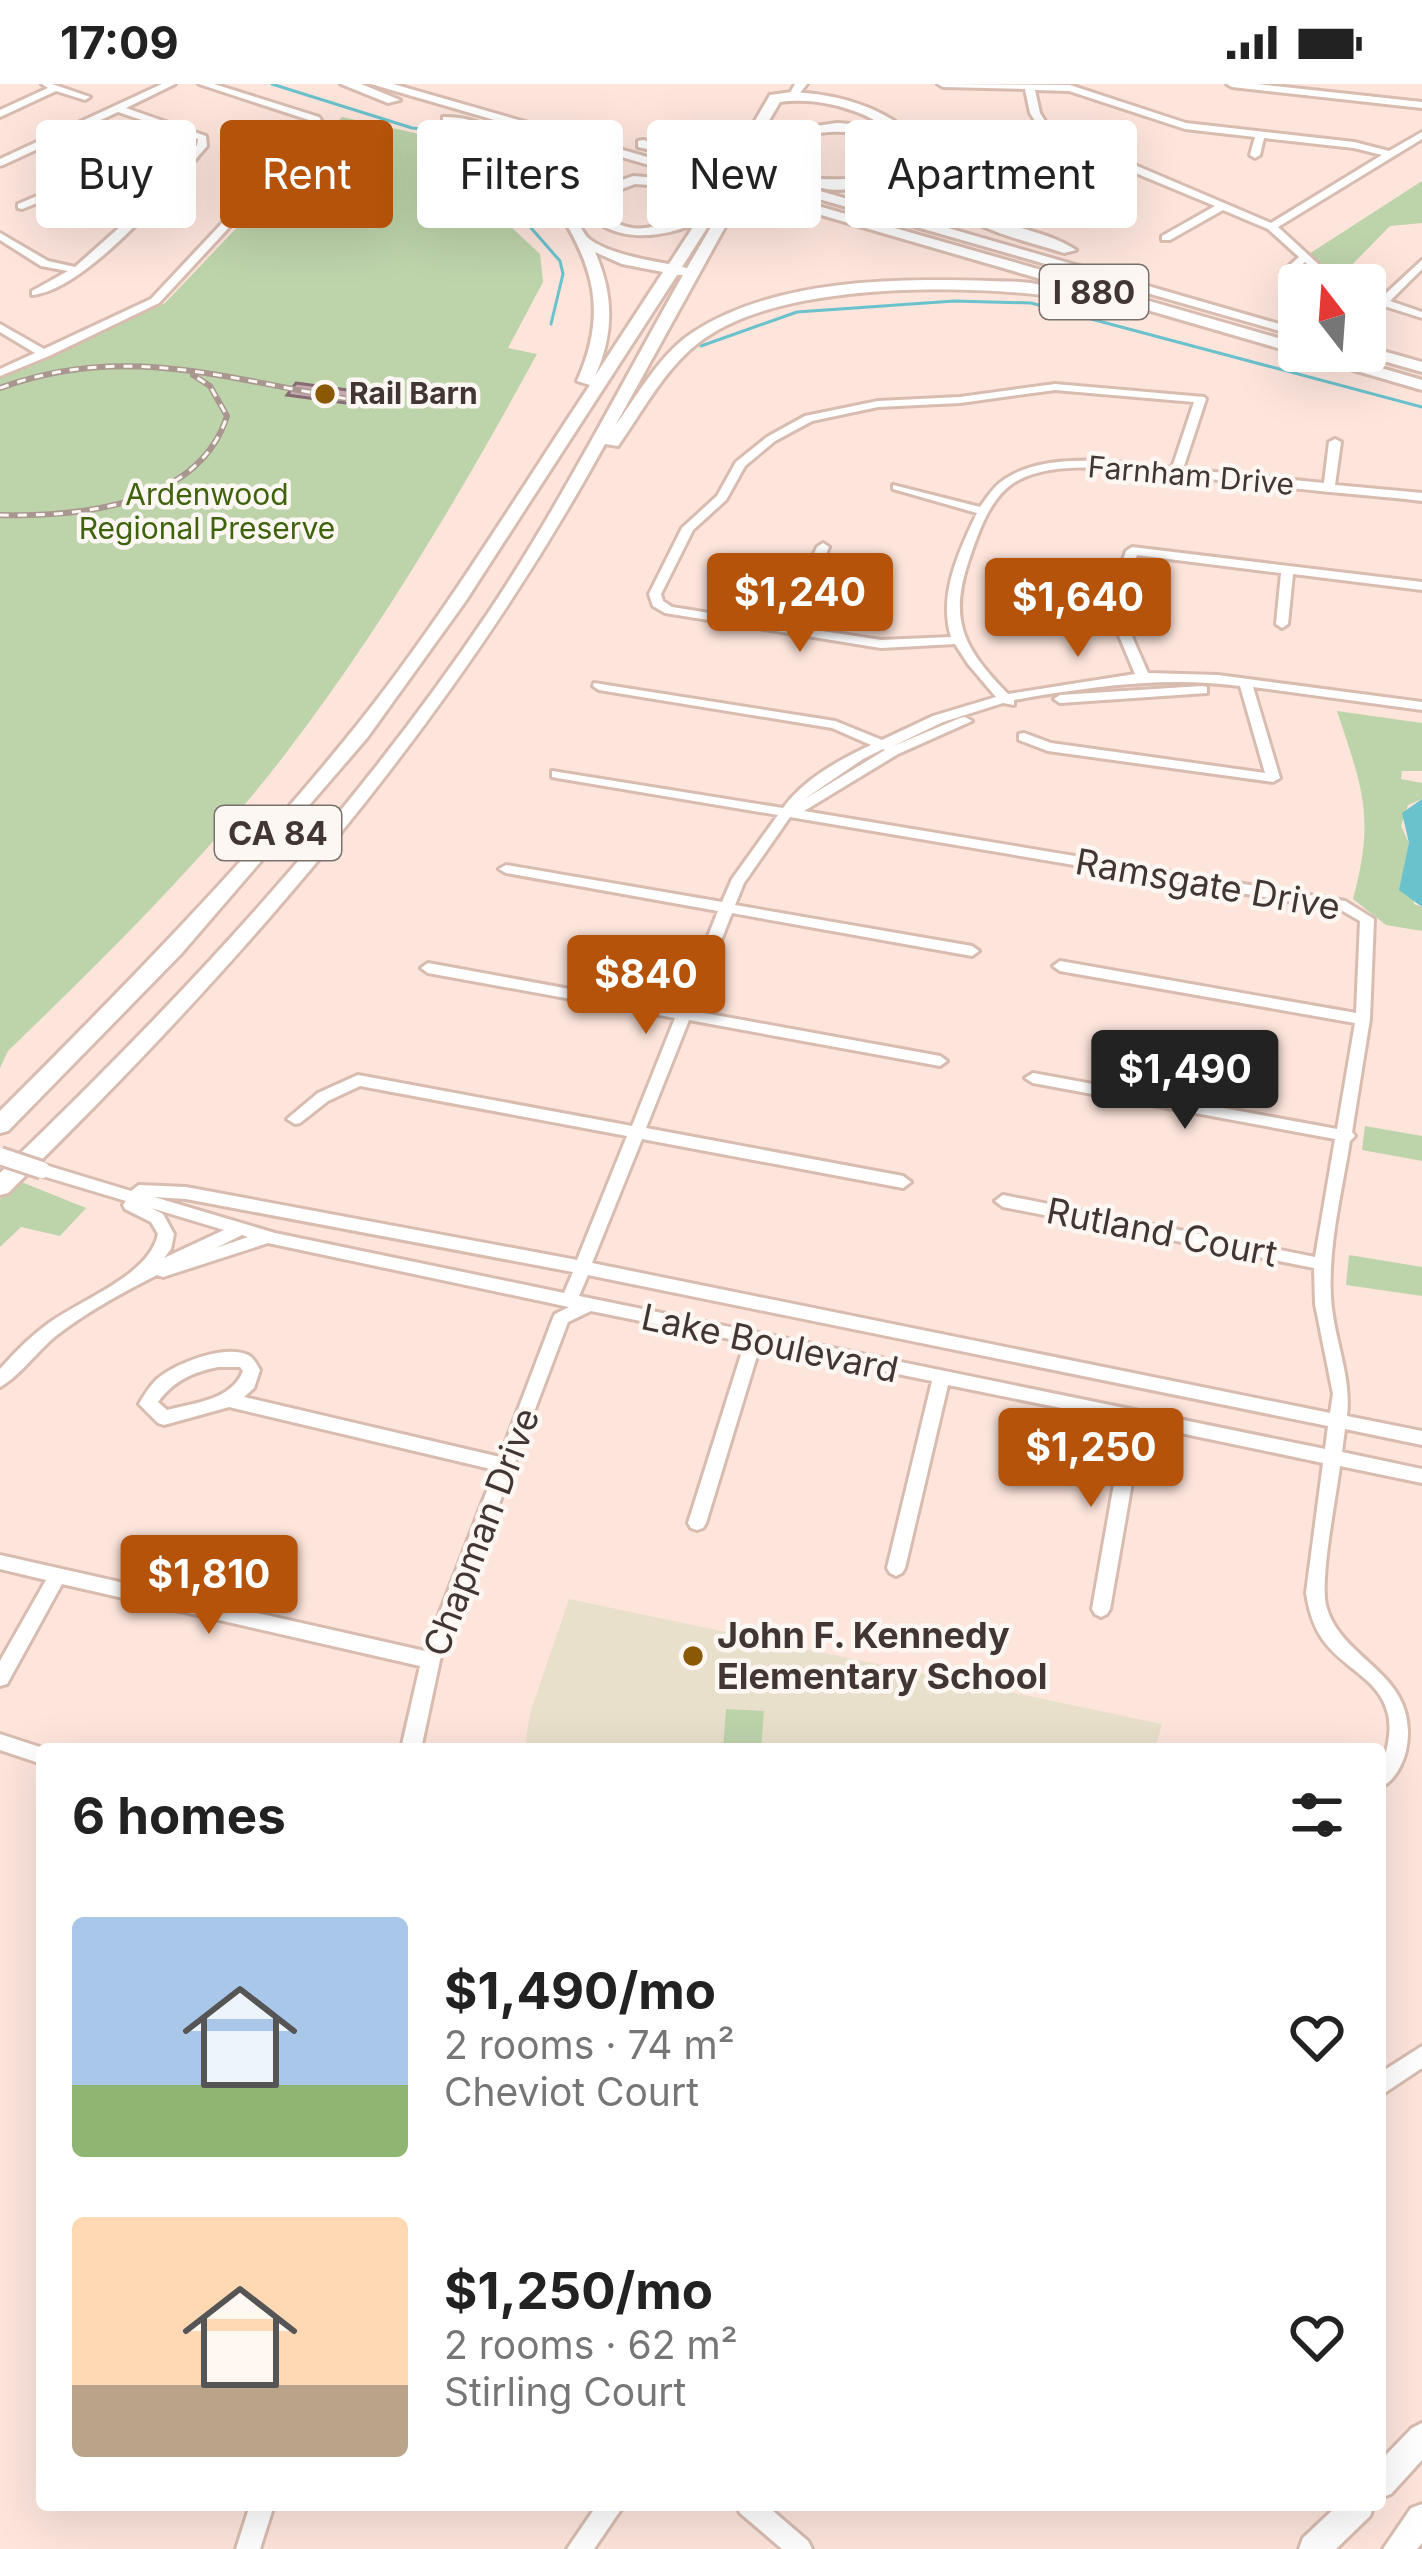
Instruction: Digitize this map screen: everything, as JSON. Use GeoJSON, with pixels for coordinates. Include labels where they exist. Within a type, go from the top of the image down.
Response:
{"type":"FeatureCollection","features":[{"type":"Feature","properties":{"kind":"highway"},"geometry":{"type":"LineString","coordinates":[[348,84],[519,150],[587,242],[599,275],[603,341],[514,508]]}},
{"type":"Feature","properties":{"kind":"highway","name":"I 880"},"geometry":{"type":"LineString","coordinates":[[436,84],[1278,323]]}},
{"type":"Feature","properties":{"kind":"highway","name":"I 880"},"geometry":{"type":"LineString","coordinates":[[382,85],[890,236],[1278,343]]}},
{"type":"Feature","properties":{"kind":"highway"},"geometry":{"type":"LineString","coordinates":[[771,120],[788,90],[857,110],[898,130],[916,146],[944,195],[985,221],[1278,322]]}},
{"type":"Feature","properties":{"kind":"highway"},"geometry":{"type":"LineString","coordinates":[[821,128],[854,128],[893,145],[899,160],[887,175],[841,185],[821,181]]}},
{"type":"Feature","properties":{"kind":"highway"},"geometry":{"type":"LineString","coordinates":[[643,144],[647,145]]}},
{"type":"Feature","properties":{"kind":"highway"},"geometry":{"type":"LineString","coordinates":[[647,181],[604,188],[590,203],[596,218],[640,232],[669,228]]}},
{"type":"Feature","properties":{"kind":"highway"},"geometry":{"type":"LineString","coordinates":[[821,220],[890,236]]}},
{"type":"Feature","properties":{"kind":"highway","name":"CA 84"},"geometry":{"type":"LineString","coordinates":[[0,1124],[174,949],[303,804],[412,665],[669,273],[706,228]]}},
{"type":"Feature","properties":{"kind":"highway"},"geometry":{"type":"LineString","coordinates":[[546,532],[690,276],[711,228]]}},
{"type":"Feature","properties":{"kind":"highway"},"geometry":{"type":"LineString","coordinates":[[587,242],[628,261],[690,276]]}},
{"type":"Feature","properties":{"kind":"highway"},"geometry":{"type":"LineString","coordinates":[[546,532],[680,351],[726,319],[774,302],[960,286],[1030,288],[1278,345]]}},
{"type":"Feature","properties":{"kind":"highway"},"geometry":{"type":"LineString","coordinates":[[1386,357],[1422,367]]}},
{"type":"Feature","properties":{"kind":"highway","name":"I 880"},"geometry":{"type":"LineString","coordinates":[[1377,372],[1422,385]]}},
{"type":"Feature","properties":{"kind":"highway","name":"CA 84"},"geometry":{"type":"LineString","coordinates":[[0,1186],[209,973],[309,861],[452,677],[546,532]]}},
{"type":"Feature","properties":{"kind":"main road"},"geometry":{"type":"LineString","coordinates":[[1386,2477],[1422,2438]]}},
{"type":"Feature","properties":{"kind":"main road"},"geometry":{"type":"LineString","coordinates":[[1314,2549],[1353,2511]]}},
{"type":"Feature","properties":{"kind":"main road"},"geometry":{"type":"LineString","coordinates":[[1398,2549],[1422,2519]]}},
{"type":"Feature","properties":{"kind":"street"},"geometry":{"type":"LineString","coordinates":[[0,164],[170,84]]}},
{"type":"Feature","properties":{"kind":"street"},"geometry":{"type":"LineString","coordinates":[[0,373],[131,316],[170,288],[319,125],[316,119],[204,84]]}},
{"type":"Feature","properties":{"kind":"street"},"geometry":{"type":"LineString","coordinates":[[944,84],[1070,88],[1185,126],[1354,145],[1390,155]]}},
{"type":"Feature","properties":{"kind":"street"},"geometry":{"type":"LineString","coordinates":[[1232,84],[1422,105]]}},
{"type":"Feature","properties":{"kind":"street"},"geometry":{"type":"LineString","coordinates":[[1354,98],[1356,84]]}},
{"type":"Feature","properties":{"kind":"street"},"geometry":{"type":"LineString","coordinates":[[1029,86],[1042,120]]}},
{"type":"Feature","properties":{"kind":"street"},"geometry":{"type":"LineString","coordinates":[[0,114],[47,87],[85,97]]}},
{"type":"Feature","properties":{"kind":"street"},"geometry":{"type":"LineString","coordinates":[[121,109],[152,120]]}},
{"type":"Feature","properties":{"kind":"street"},"geometry":{"type":"LineString","coordinates":[[1255,154],[1260,135]]}},
{"type":"Feature","properties":{"kind":"street"},"geometry":{"type":"LineString","coordinates":[[1272,227],[1422,135]]}},
{"type":"Feature","properties":{"kind":"street"},"geometry":{"type":"LineString","coordinates":[[1137,174],[1272,227],[1310,264]]}},
{"type":"Feature","properties":{"kind":"street"},"geometry":{"type":"LineString","coordinates":[[22,206],[36,201]]}},
{"type":"Feature","properties":{"kind":"street"},"geometry":{"type":"LineString","coordinates":[[1166,238],[1223,206]]}},
{"type":"Feature","properties":{"kind":"street"},"geometry":{"type":"LineString","coordinates":[[1,238],[45,264],[72,268],[83,264],[120,228]]}},
{"type":"Feature","properties":{"kind":"street"},"geometry":{"type":"LineString","coordinates":[[1296,264],[1303,258]]}},
{"type":"Feature","properties":{"kind":"street"},"geometry":{"type":"LineString","coordinates":[[1386,299],[1422,263]]}},
{"type":"Feature","properties":{"kind":"street"},"geometry":{"type":"LineString","coordinates":[[36,293],[63,282],[72,268]]}},
{"type":"Feature","properties":{"kind":"street"},"geometry":{"type":"LineString","coordinates":[[1386,304],[1422,315]]}},
{"type":"Feature","properties":{"kind":"street"},"geometry":{"type":"LineString","coordinates":[[0,327],[45,354]]}},
{"type":"Feature","properties":{"kind":"street"},"geometry":{"type":"LineString","coordinates":[[980,374],[995,393]]}},
{"type":"Feature","properties":{"kind":"street"},"geometry":{"type":"LineString","coordinates":[[958,640],[896,645],[669,610],[655,598],[688,528],[722,498],[740,464],[770,439],[809,418],[878,404],[961,400],[1055,387],[1200,399],[1176,472]]}},
{"type":"Feature","properties":{"kind":"street"},"geometry":{"type":"LineString","coordinates":[[1329,489],[1335,442]]}},
{"type":"Feature","properties":{"kind":"street","name":"Farnham Drive"},"geometry":{"type":"LineString","coordinates":[[979,510],[1018,477],[1057,466],[1176,472],[1422,497]]}},
{"type":"Feature","properties":{"kind":"street"},"geometry":{"type":"LineString","coordinates":[[897,487],[979,510],[955,586],[958,640],[1009,702]]}},
{"type":"Feature","properties":{"kind":"street"},"geometry":{"type":"LineString","coordinates":[[789,628],[823,547]]}},
{"type":"Feature","properties":{"kind":"street"},"geometry":{"type":"LineString","coordinates":[[1144,677],[1113,607],[1132,551],[1422,586]]}},
{"type":"Feature","properties":{"kind":"street"},"geometry":{"type":"LineString","coordinates":[[1282,624],[1287,572]]}},
{"type":"Feature","properties":{"kind":"street"},"geometry":{"type":"LineString","coordinates":[[792,813],[801,793],[887,748],[1009,702],[1144,677],[1422,706]]}},
{"type":"Feature","properties":{"kind":"street"},"geometry":{"type":"LineString","coordinates":[[599,686],[835,725],[887,748]]}},
{"type":"Feature","properties":{"kind":"street"},"geometry":{"type":"LineString","coordinates":[[1009,702],[1246,686],[1422,716]]}},
{"type":"Feature","properties":{"kind":"street"},"geometry":{"type":"LineString","coordinates":[[1024,737],[1048,747],[1273,778],[1246,686]]}},
{"type":"Feature","properties":{"kind":"street"},"geometry":{"type":"LineString","coordinates":[[792,813],[836,788],[887,748]]}},
{"type":"Feature","properties":{"kind":"street","name":"Ramsgate Drive"},"geometry":{"type":"LineString","coordinates":[[557,774],[1346,906],[1370,926],[1347,1136],[1322,1264],[1323,1304],[1341,1394],[1315,1593],[1319,1616],[1333,1640],[1381,1680],[1400,1721],[1398,1747],[1386,1768]]}},
{"type":"Feature","properties":{"kind":"street"},"geometry":{"type":"LineString","coordinates":[[836,788],[850,822]]}},
{"type":"Feature","properties":{"kind":"street","name":"Chapman Drive"},"geometry":{"type":"LineString","coordinates":[[411,1743],[431,1660],[581,1267],[726,908],[753,857],[792,813]]}},
{"type":"Feature","properties":{"kind":"street"},"geometry":{"type":"LineString","coordinates":[[506,869],[972,951]]}},
{"type":"Feature","properties":{"kind":"street"},"geometry":{"type":"LineString","coordinates":[[1060,966],[1363,1018]]}},
{"type":"Feature","properties":{"kind":"street"},"geometry":{"type":"LineString","coordinates":[[428,968],[940,1061]]}},
{"type":"Feature","properties":{"kind":"street"},"geometry":{"type":"LineString","coordinates":[[1033,1078],[1347,1136]]}},
{"type":"Feature","properties":{"kind":"street"},"geometry":{"type":"LineString","coordinates":[[295,1120],[323,1096],[358,1079],[903,1182]]}},
{"type":"Feature","properties":{"kind":"street","name":"Lake Boulevard"},"geometry":{"type":"LineString","coordinates":[[0,1156],[268,1237],[547,1297],[565,1310],[588,1305],[1422,1476]]}},
{"type":"Feature","properties":{"kind":"street"},"geometry":{"type":"LineString","coordinates":[[99,1186],[158,1218],[165,1228],[163,1249],[131,1282]]}},
{"type":"Feature","properties":{"kind":"street","name":"Lake Boulevard"},"geometry":{"type":"LineString","coordinates":[[123,1191],[186,1193],[581,1267],[1422,1438]]}},
{"type":"Feature","properties":{"kind":"street","name":"Rutland Court"},"geometry":{"type":"LineString","coordinates":[[1003,1201],[1322,1264]]}},
{"type":"Feature","properties":{"kind":"street"},"geometry":{"type":"LineString","coordinates":[[163,1271],[179,1257],[240,1229],[262,1209]]}},
{"type":"Feature","properties":{"kind":"street"},"geometry":{"type":"LineString","coordinates":[[0,1380],[46,1335],[131,1282],[268,1237]]}},
{"type":"Feature","properties":{"kind":"street"},"geometry":{"type":"LineString","coordinates":[[698,1523],[754,1339]]}},
{"type":"Feature","properties":{"kind":"street"},"geometry":{"type":"LineString","coordinates":[[229,1400],[248,1383],[252,1370],[245,1361],[228,1357],[167,1380],[148,1404],[164,1418],[229,1400],[508,1466]]}},
{"type":"Feature","properties":{"kind":"street"},"geometry":{"type":"LineString","coordinates":[[896,1568],[941,1380]]}},
{"type":"Feature","properties":{"kind":"street"},"geometry":{"type":"LineString","coordinates":[[1101,1610],[1134,1419]]}},
{"type":"Feature","properties":{"kind":"street"},"geometry":{"type":"LineString","coordinates":[[0,1562],[431,1660]]}},
{"type":"Feature","properties":{"kind":"street"},"geometry":{"type":"LineString","coordinates":[[0,1678],[58,1575]]}},
{"type":"Feature","properties":{"kind":"street"},"geometry":{"type":"LineString","coordinates":[[0,1742],[36,1754]]}},
{"type":"Feature","properties":{"kind":"street"},"geometry":{"type":"LineString","coordinates":[[1386,2082],[1422,2056]]}},
{"type":"Feature","properties":{"kind":"street"},"geometry":{"type":"LineString","coordinates":[[248,2549],[260,2511]]}},
{"type":"Feature","properties":{"kind":"street"},"geometry":{"type":"LineString","coordinates":[[579,2549],[608,2511]]}},
{"type":"Feature","properties":{"kind":"street"},"geometry":{"type":"LineString","coordinates":[[755,2511],[800,2549]]}},
{"type":"Feature","properties":{"kind":"shaded area","name":"John F. Kennedy Elementary School"},"geometry":{"type":"Polygon","coordinates":[[[569,1599],[1162,1724],[1157,1743],[526,1743],[530,1713],[569,1599]]]}},
{"type":"Feature","properties":{"kind":"green space","name":"Ardenwood Regional Preserve"},"geometry":{"type":"Polygon","coordinates":[[[393,128],[417,133],[417,228],[512,228],[540,254],[543,282],[508,348],[537,354],[418,560],[353,660],[252,796],[116,945],[8,1051],[0,1068],[0,378],[165,303],[236,228],[393,228],[393,128]]]}},
{"type":"Feature","properties":{"kind":"green space"},"geometry":{"type":"Polygon","coordinates":[[[1422,181],[1422,223],[1390,226],[1353,264],[1321,264],[1309,254],[1422,181]]]}},
{"type":"Feature","properties":{"kind":"green space"},"geometry":{"type":"Polygon","coordinates":[[[1337,711],[1422,723],[1422,771],[1402,771],[1401,779],[1422,783],[1422,799],[1408,805],[1401,826],[1409,843],[1414,904],[1422,907],[1422,931],[1386,925],[1353,899],[1363,846],[1363,804],[1337,711]]]}},
{"type":"Feature","properties":{"kind":"green space"},"geometry":{"type":"Polygon","coordinates":[[[1365,1126],[1422,1136],[1422,1161],[1362,1150],[1365,1126]]]}},
{"type":"Feature","properties":{"kind":"green space"},"geometry":{"type":"Polygon","coordinates":[[[19,1181],[86,1208],[60,1236],[21,1227],[0,1247],[0,1199],[19,1181]]]}},
{"type":"Feature","properties":{"kind":"green space"},"geometry":{"type":"Polygon","coordinates":[[[1349,1255],[1422,1267],[1422,1296],[1346,1285],[1349,1255]]]}},
{"type":"Feature","properties":{"kind":"green space"},"geometry":{"type":"Polygon","coordinates":[[[726,1709],[764,1711],[761,1743],[723,1743],[726,1709]]]}},
{"type":"Feature","properties":{"kind":"water"},"geometry":{"type":"Polygon","coordinates":[[[1422,799],[1422,907],[1399,890],[1409,843],[1402,813],[1422,799]]]}},
{"type":"Feature","properties":{"kind":"building","name":"Rail Barn"},"geometry":{"type":"Polygon","coordinates":[[[296,383],[362,392],[353,404],[287,395],[296,383]]]}},
{"type":"Feature","properties":{"kind":"waterway"},"geometry":{"type":"LineString","coordinates":[[272,84],[412,128],[455,132],[492,154],[518,213],[560,261],[563,274],[551,324]]}},
{"type":"Feature","properties":{"kind":"waterway"},"geometry":{"type":"LineString","coordinates":[[701,346],[797,312],[954,301],[1031,303],[1422,407]]}},
{"type":"Feature","properties":{"kind":"railway"},"geometry":{"type":"LineString","coordinates":[[0,388],[46,374],[134,366],[220,375],[354,400]]}},
{"type":"Feature","properties":{"kind":"railway"},"geometry":{"type":"LineString","coordinates":[[0,515],[100,508],[164,487],[191,469],[213,446],[227,416],[210,386],[193,375]]}},
{"type":"Feature","properties":{"kind":"place","name":"Rail Barn"},"geometry":{"type":"Point","coordinates":[325,394]}},
{"type":"Feature","properties":{"kind":"place","name":"John F. Kennedy Elementary School"},"geometry":{"type":"Point","coordinates":[693,1656]}}]}
